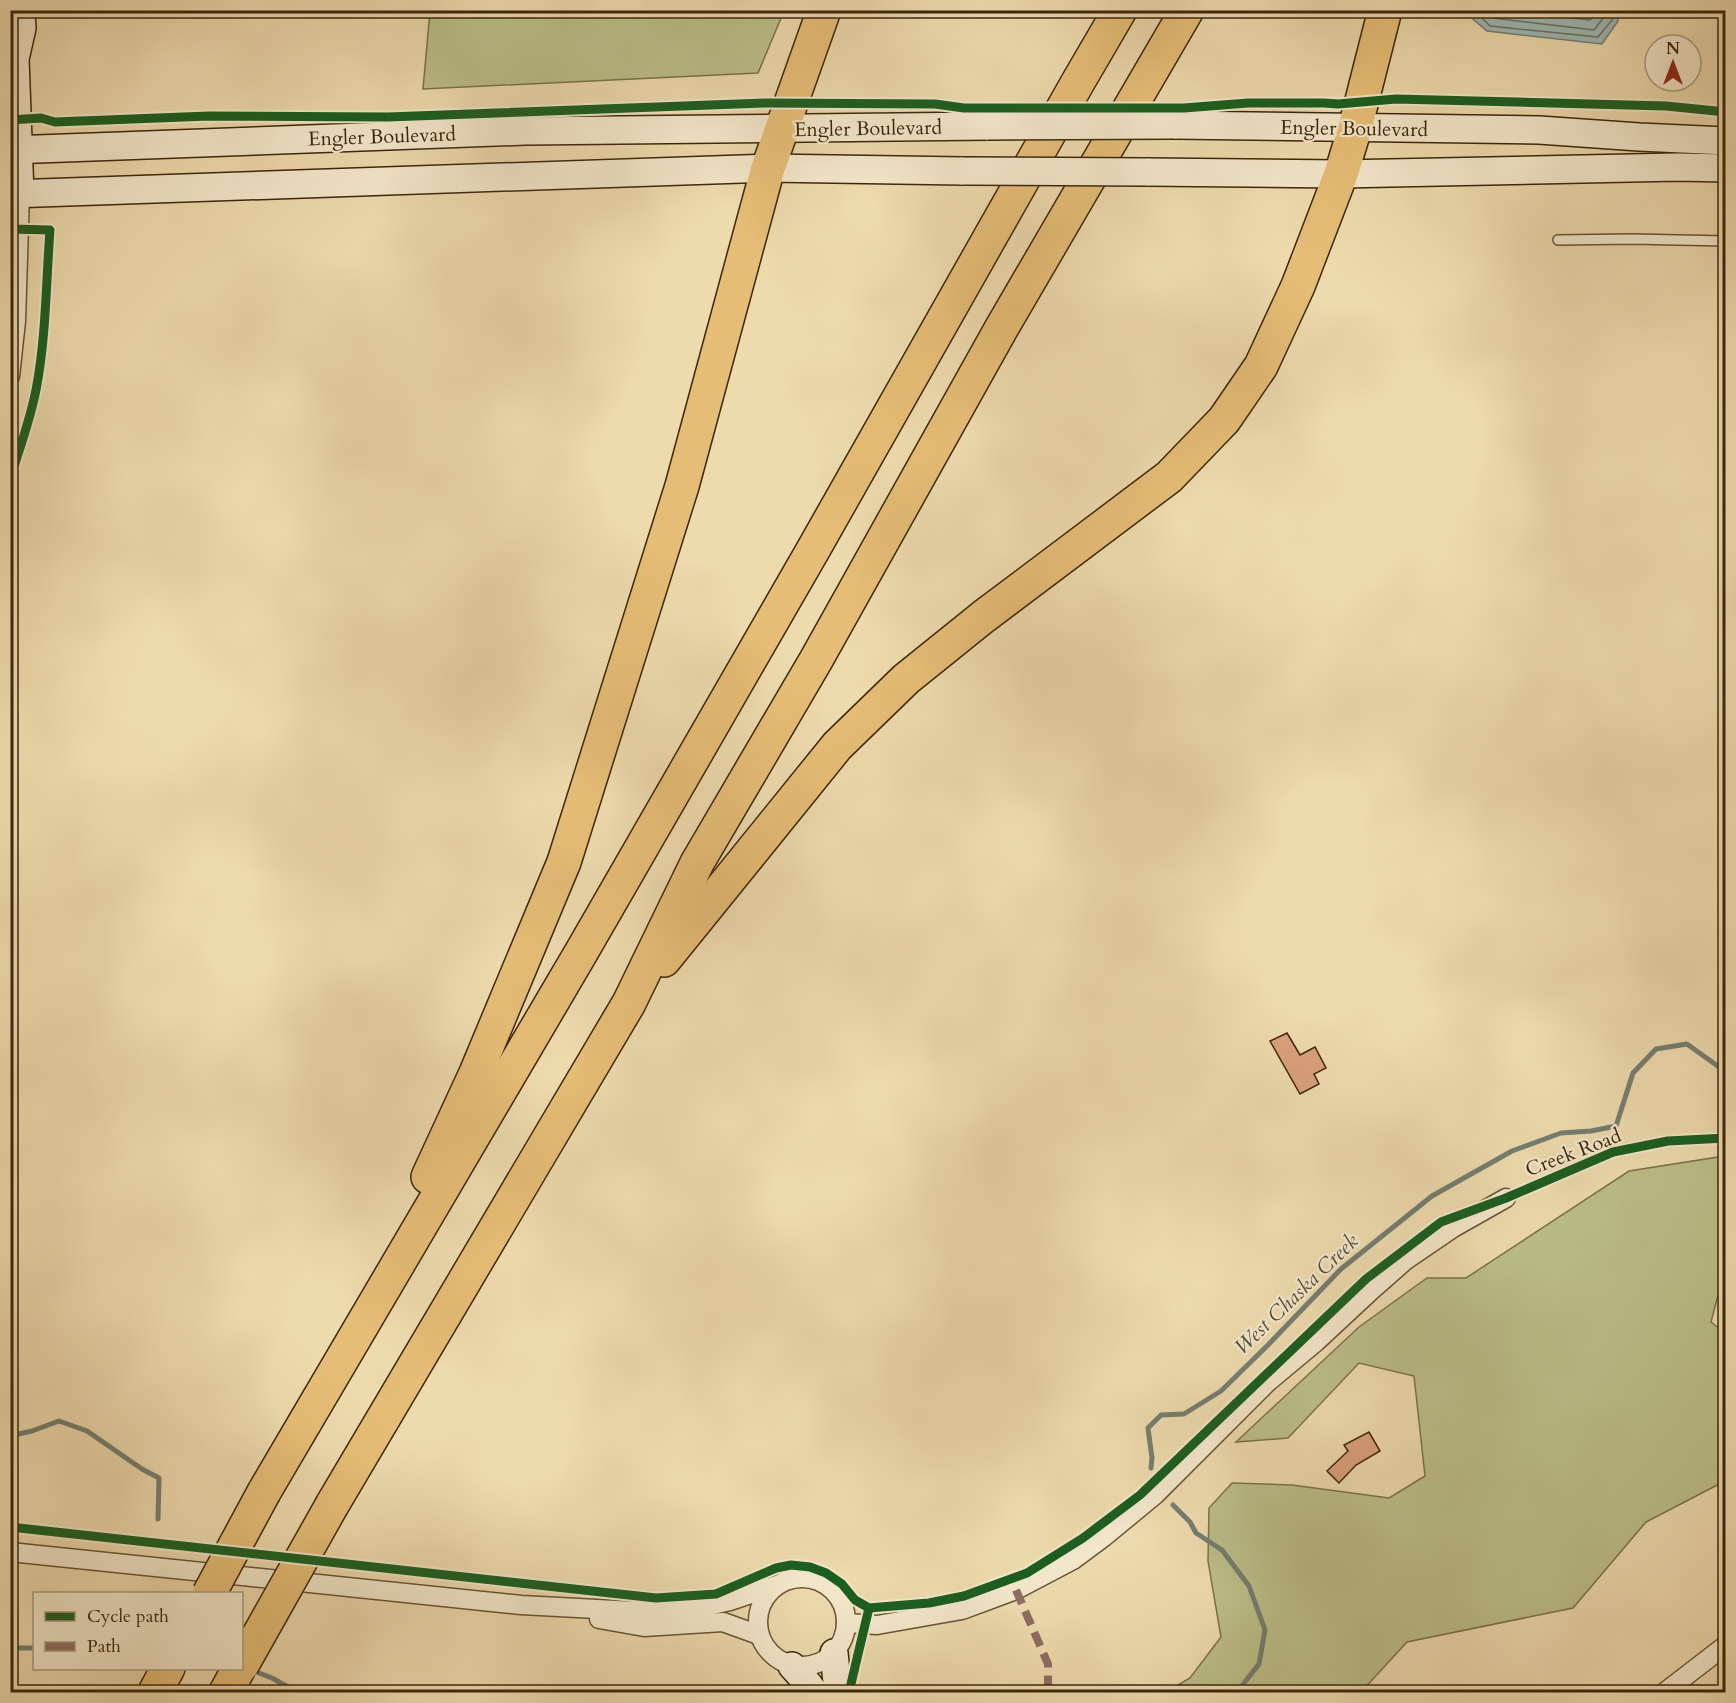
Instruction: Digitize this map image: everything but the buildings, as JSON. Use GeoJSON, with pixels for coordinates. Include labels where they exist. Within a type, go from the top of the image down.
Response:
{"type":"FeatureCollection","features":[{"type":"Feature","properties":{"kind":"highway"},"geometry":{"type":"LineString","coordinates":[[354,1340],[476,1073],[564,862],[681,486],[768,168],[824,10]]}},
{"type":"Feature","properties":{"kind":"highway"},"geometry":{"type":"LineString","coordinates":[[210,1592],[264,1492],[636,859],[1120,10]]}},
{"type":"Feature","properties":{"kind":"highway"},"geometry":{"type":"LineString","coordinates":[[243,1663],[332,1505],[630,1003],[697,863],[816,660],[1001,329],[1187,10]]}},
{"type":"Feature","properties":{"kind":"highway"},"geometry":{"type":"LineString","coordinates":[[630,1003],[837,746],[906,679],[983,617],[1169,477],[1224,420],[1261,366],[1298,286],[1356,128],[1385,10]]}},
{"type":"Feature","properties":{"kind":"highway"},"geometry":{"type":"LineString","coordinates":[[155,1692],[167,1670]]}},
{"type":"Feature","properties":{"kind":"highway"},"geometry":{"type":"LineString","coordinates":[[226,1692],[238,1670]]}},
{"type":"Feature","properties":{"kind":"main road"},"geometry":{"type":"LineString","coordinates":[[16,194],[15,59],[22,28],[21,10]]}},
{"type":"Feature","properties":{"kind":"main road","name":"Engler Boulevard"},"geometry":{"type":"LineString","coordinates":[[14,150],[525,131],[1174,125],[1539,130],[1725,141]]}},
{"type":"Feature","properties":{"kind":"main road","name":"Engler Boulevard"},"geometry":{"type":"LineString","coordinates":[[16,194],[768,168],[1341,174],[1725,168]]}},
{"type":"Feature","properties":{"kind":"main road"},"geometry":{"type":"LineString","coordinates":[[834,1653],[838,1692]]}},
{"type":"Feature","properties":{"kind":"main road"},"geometry":{"type":"LineString","coordinates":[[792,1666],[814,1692]]}},
{"type":"Feature","properties":{"kind":"street"},"geometry":{"type":"LineString","coordinates":[[10,376],[16,321],[16,194]]}},
{"type":"Feature","properties":{"kind":"street"},"geometry":{"type":"LineString","coordinates":[[846,1623],[877,1625],[962,1610],[1016,1590],[1073,1560],[1155,1495],[1268,1382],[1316,1342],[1406,1260],[1453,1228],[1506,1198]]}},
{"type":"Feature","properties":{"kind":"street"},"geometry":{"type":"LineString","coordinates":[[10,1552],[520,1605],[634,1611],[699,1608],[730,1601],[790,1579],[804,1578],[818,1580],[830,1587],[845,1610],[846,1623],[843,1640],[834,1653],[822,1662],[807,1666],[792,1666],[777,1660],[766,1649],[759,1635],[757,1620],[760,1606],[767,1594],[777,1585]]}},
{"type":"Feature","properties":{"kind":"street"},"geometry":{"type":"LineString","coordinates":[[520,1605],[644,1628],[723,1623],[759,1635]]}},
{"type":"Feature","properties":{"kind":"street"},"geometry":{"type":"LineString","coordinates":[[1665,1692],[1725,1645]]}},
{"type":"Feature","properties":{"kind":"lane"},"geometry":{"type":"LineString","coordinates":[[1557,240],[1725,241]]}},
{"type":"Feature","properties":{"kind":"green space"},"geometry":{"type":"Polygon","coordinates":[[[430,10],[784,11],[758,73],[423,89],[430,10]]]}},
{"type":"Feature","properties":{"kind":"green space"},"geometry":{"type":"Polygon","coordinates":[[[1725,1156],[1725,1269],[1711,1322],[1725,1333],[1725,1481],[1646,1522],[1573,1608],[1407,1642],[1361,1692],[1166,1692],[1190,1678],[1221,1637],[1208,1561],[1209,1508],[1232,1483],[1292,1485],[1389,1498],[1425,1476],[1414,1376],[1359,1363],[1288,1438],[1236,1442],[1359,1327],[1427,1278],[1466,1278],[1629,1171],[1725,1156]]]}},
{"type":"Feature","properties":{"kind":"water"},"geometry":{"type":"Polygon","coordinates":[[[1469,11],[1618,11],[1618,21],[1602,44],[1487,31],[1467,14],[1469,11]]]}},
{"type":"Feature","properties":{"kind":"waterway","name":"West Chaska Creek"},"geometry":{"type":"LineString","coordinates":[[1151,1468],[1148,1428],[1161,1415],[1184,1414],[1221,1391],[1341,1269],[1432,1196],[1512,1151],[1561,1133],[1591,1131],[1616,1126],[1633,1073],[1656,1049],[1687,1044],[1726,1072]]}},
{"type":"Feature","properties":{"kind":"waterway"},"geometry":{"type":"LineString","coordinates":[[10,1436],[59,1421],[87,1431],[159,1478],[158,1519]]}},
{"type":"Feature","properties":{"kind":"waterway","name":"West Chaska Creek"},"geometry":{"type":"LineString","coordinates":[[1173,1505],[1190,1522],[1196,1533],[1222,1550],[1249,1586],[1265,1630],[1259,1664],[1237,1692]]}},
{"type":"Feature","properties":{"kind":"waterway","name":"West Chaska Creek"},"geometry":{"type":"LineString","coordinates":[[10,1648],[33,1648]]}},
{"type":"Feature","properties":{"kind":"waterway","name":"West Chaska Creek"},"geometry":{"type":"LineString","coordinates":[[251,1670],[272,1678],[297,1692]]}},
{"type":"Feature","properties":{"kind":"marked path"},"geometry":{"type":"LineString","coordinates":[[1016,1590],[1048,1664],[1048,1692]]}},
{"type":"Feature","properties":{"kind":"cycle path"},"geometry":{"type":"LineString","coordinates":[[10,120],[41,118],[55,122],[209,116],[388,117],[765,103],[935,104],[964,108],[1184,108],[1248,103],[1338,104],[1396,99],[1666,106],[1726,112]]}},
{"type":"Feature","properties":{"kind":"cycle path"},"geometry":{"type":"LineString","coordinates":[[10,229],[50,230],[44,330],[36,390],[10,478]]}},
{"type":"Feature","properties":{"kind":"cycle path","name":"Creek Road"},"geometry":{"type":"LineString","coordinates":[[10,1527],[656,1598],[716,1594],[776,1568],[791,1565],[810,1567],[826,1573],[842,1584],[855,1600],[869,1608],[929,1603],[964,1596],[1027,1573],[1083,1538],[1140,1495],[1366,1279],[1441,1222],[1506,1198],[1613,1152],[1668,1141],[1726,1138]]}},
{"type":"Feature","properties":{"kind":"cycle path"},"geometry":{"type":"LineString","coordinates":[[852,1692],[850,1688],[869,1608]]}}]}
